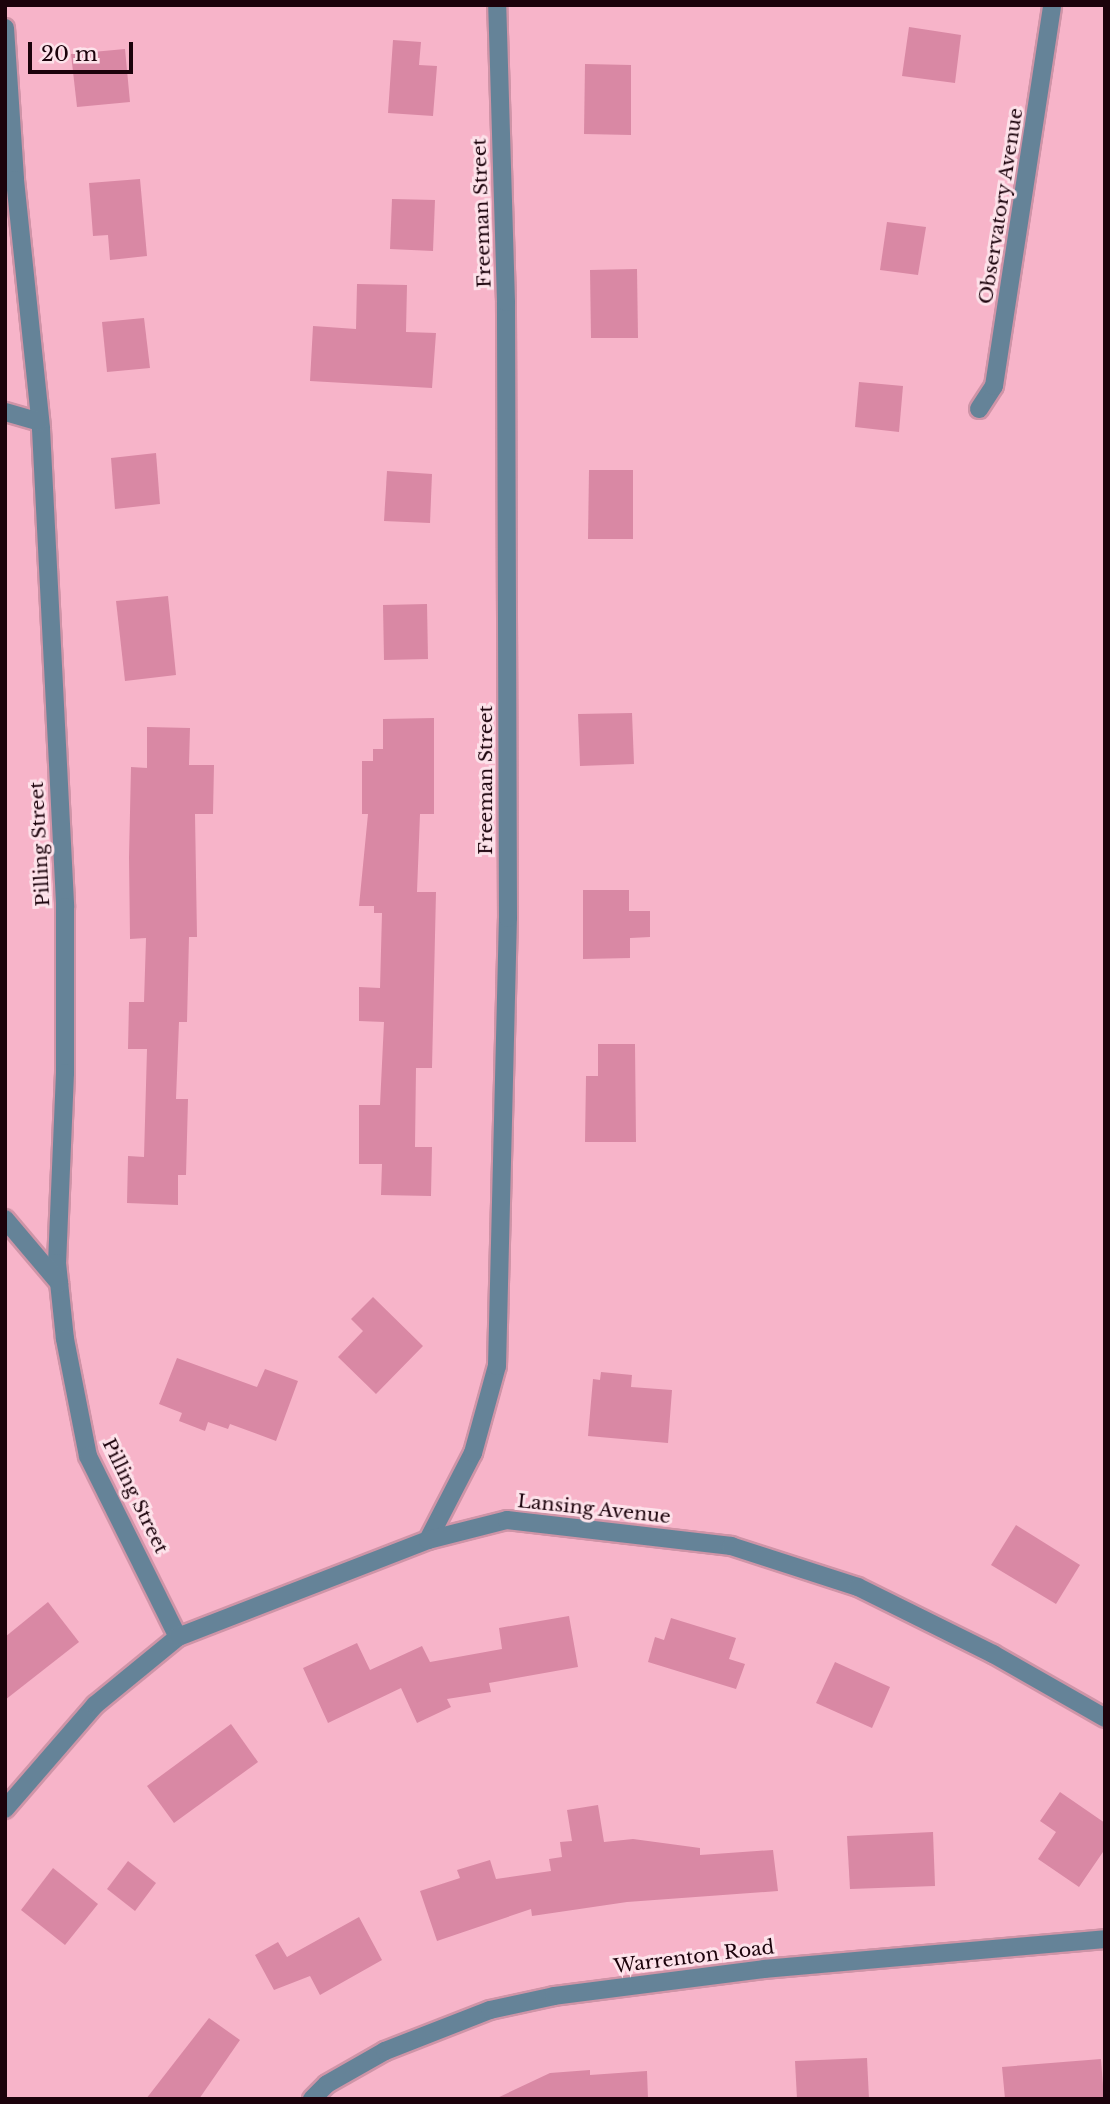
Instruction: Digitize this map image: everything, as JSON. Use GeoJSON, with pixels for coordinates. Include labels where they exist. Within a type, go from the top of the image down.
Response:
{"type":"FeatureCollection","features":[{"type":"Feature","properties":{"kind":"street","name":"Freeman Street"},"geometry":{"type":"LineString","coordinates":[[428,1540],[473,1452],[497,1366],[508,904],[506,302],[497,5]]}},
{"type":"Feature","properties":{"kind":"street","name":"Observatory Avenue"},"geometry":{"type":"LineString","coordinates":[[979,409],[994,386],[1052,5]]}},
{"type":"Feature","properties":{"kind":"street","name":"Pilling Street"},"geometry":{"type":"LineString","coordinates":[[5,28],[15,180],[40,422],[65,907],[59,1283],[88,1456],[178,1637]]}},
{"type":"Feature","properties":{"kind":"street"},"geometry":{"type":"LineString","coordinates":[[5,412],[40,422]]}},
{"type":"Feature","properties":{"kind":"street"},"geometry":{"type":"LineString","coordinates":[[5,1219],[59,1283]]}},
{"type":"Feature","properties":{"kind":"street","name":"Lansing Avenue"},"geometry":{"type":"LineString","coordinates":[[5,1809],[95,1705],[178,1637],[428,1540],[507,1520],[731,1546],[858,1587],[993,1654],[1105,1718]]}},
{"type":"Feature","properties":{"kind":"street","name":"Warrenton Road"},"geometry":{"type":"LineString","coordinates":[[312,2099],[327,2084],[385,2051],[490,2010],[554,1996],[777,1967],[1105,1939]]}},
{"type":"Feature","properties":{"kind":"building"},"geometry":{"type":"Polygon","coordinates":[[[909,27],[961,35],[955,83],[902,76],[909,27]]]}},
{"type":"Feature","properties":{"kind":"building"},"geometry":{"type":"Polygon","coordinates":[[[393,40],[421,42],[419,65],[437,66],[433,116],[388,113],[393,40]]]}},
{"type":"Feature","properties":{"kind":"building"},"geometry":{"type":"Polygon","coordinates":[[[125,49],[130,102],[77,107],[71,54],[125,49]]]}},
{"type":"Feature","properties":{"kind":"building"},"geometry":{"type":"Polygon","coordinates":[[[585,64],[631,65],[631,135],[584,134],[585,64]]]}},
{"type":"Feature","properties":{"kind":"building"},"geometry":{"type":"Polygon","coordinates":[[[140,179],[147,256],[110,260],[108,235],[93,236],[89,183],[140,179]]]}},
{"type":"Feature","properties":{"kind":"building"},"geometry":{"type":"Polygon","coordinates":[[[392,199],[435,200],[433,251],[390,249],[392,199]]]}},
{"type":"Feature","properties":{"kind":"building"},"geometry":{"type":"Polygon","coordinates":[[[887,222],[926,227],[918,275],[880,270],[887,222]]]}},
{"type":"Feature","properties":{"kind":"building"},"geometry":{"type":"Polygon","coordinates":[[[637,269],[638,338],[591,338],[590,270],[637,269]]]}},
{"type":"Feature","properties":{"kind":"building"},"geometry":{"type":"Polygon","coordinates":[[[357,284],[407,285],[406,332],[436,333],[432,388],[310,381],[313,326],[356,329],[357,284]]]}},
{"type":"Feature","properties":{"kind":"building"},"geometry":{"type":"Polygon","coordinates":[[[144,318],[150,368],[107,372],[102,322],[144,318]]]}},
{"type":"Feature","properties":{"kind":"building"},"geometry":{"type":"Polygon","coordinates":[[[859,382],[903,386],[899,432],[855,427],[859,382]]]}},
{"type":"Feature","properties":{"kind":"building"},"geometry":{"type":"Polygon","coordinates":[[[156,453],[160,504],[115,509],[111,458],[156,453]]]}},
{"type":"Feature","properties":{"kind":"building"},"geometry":{"type":"Polygon","coordinates":[[[589,470],[633,470],[633,539],[588,539],[589,470]]]}},
{"type":"Feature","properties":{"kind":"building"},"geometry":{"type":"Polygon","coordinates":[[[387,471],[432,474],[430,523],[384,521],[387,471]]]}},
{"type":"Feature","properties":{"kind":"building"},"geometry":{"type":"Polygon","coordinates":[[[168,596],[176,675],[125,681],[116,601],[168,596]]]}},
{"type":"Feature","properties":{"kind":"building"},"geometry":{"type":"Polygon","coordinates":[[[427,604],[428,659],[384,660],[383,605],[427,604]]]}},
{"type":"Feature","properties":{"kind":"building"},"geometry":{"type":"Polygon","coordinates":[[[632,713],[634,764],[580,766],[578,714],[632,713]]]}},
{"type":"Feature","properties":{"kind":"building"},"geometry":{"type":"Polygon","coordinates":[[[434,718],[434,814],[420,814],[417,892],[436,892],[432,1068],[416,1068],[415,1147],[432,1147],[431,1196],[381,1195],[382,1164],[359,1164],[359,1105],[380,1105],[384,1022],[359,1021],[359,987],[380,988],[382,913],[374,913],[374,906],[359,906],[368,814],[362,814],[362,761],[373,761],[373,749],[383,749],[383,719],[434,718]]]}},
{"type":"Feature","properties":{"kind":"building"},"geometry":{"type":"Polygon","coordinates":[[[147,727],[190,728],[189,765],[214,765],[213,814],[195,814],[197,937],[189,937],[187,1022],[179,1022],[176,1099],[188,1099],[186,1175],[178,1175],[178,1205],[127,1203],[128,1156],[144,1157],[147,1049],[128,1049],[129,1002],[144,1002],[146,938],[130,939],[129,857],[131,767],[147,768],[147,727]]]}},
{"type":"Feature","properties":{"kind":"building"},"geometry":{"type":"Polygon","coordinates":[[[583,890],[629,890],[629,911],[650,911],[650,937],[630,938],[630,958],[583,959],[583,890]]]}},
{"type":"Feature","properties":{"kind":"building"},"geometry":{"type":"Polygon","coordinates":[[[598,1044],[635,1044],[636,1142],[585,1142],[586,1076],[598,1076],[598,1044]]]}},
{"type":"Feature","properties":{"kind":"building"},"geometry":{"type":"Polygon","coordinates":[[[373,1297],[423,1346],[376,1394],[338,1357],[363,1331],[351,1319],[373,1297]]]}},
{"type":"Feature","properties":{"kind":"building"},"geometry":{"type":"Polygon","coordinates":[[[177,1358],[257,1387],[265,1369],[298,1381],[276,1441],[230,1424],[228,1429],[208,1422],[205,1431],[179,1421],[182,1413],[159,1404],[177,1358]]]}},
{"type":"Feature","properties":{"kind":"building"},"geometry":{"type":"Polygon","coordinates":[[[601,1372],[632,1375],[631,1387],[672,1390],[668,1443],[588,1436],[593,1379],[600,1380],[601,1372]]]}},
{"type":"Feature","properties":{"kind":"building"},"geometry":{"type":"Polygon","coordinates":[[[1016,1525],[1080,1565],[1056,1604],[991,1565],[1016,1525]]]}},
{"type":"Feature","properties":{"kind":"building"},"geometry":{"type":"Polygon","coordinates":[[[48,1602],[79,1642],[5,1700],[5,1637],[48,1602]]]}},
{"type":"Feature","properties":{"kind":"building"},"geometry":{"type":"Polygon","coordinates":[[[569,1616],[578,1667],[489,1683],[491,1692],[447,1699],[451,1707],[417,1723],[401,1688],[328,1723],[303,1668],[357,1643],[370,1670],[422,1646],[430,1662],[502,1649],[499,1628],[569,1616]]]}},
{"type":"Feature","properties":{"kind":"building"},"geometry":{"type":"Polygon","coordinates":[[[671,1618],[736,1638],[729,1659],[745,1664],[736,1689],[648,1662],[655,1637],[664,1640],[671,1618]]]}},
{"type":"Feature","properties":{"kind":"building"},"geometry":{"type":"Polygon","coordinates":[[[835,1662],[890,1687],[872,1728],[816,1703],[835,1662]]]}},
{"type":"Feature","properties":{"kind":"building"},"geometry":{"type":"Polygon","coordinates":[[[231,1724],[258,1762],[174,1823],[147,1786],[231,1724]]]}},
{"type":"Feature","properties":{"kind":"building"},"geometry":{"type":"Polygon","coordinates":[[[1060,1792],[1105,1823],[1105,1849],[1079,1887],[1038,1859],[1056,1832],[1040,1821],[1060,1792]]]}},
{"type":"Feature","properties":{"kind":"building"},"geometry":{"type":"Polygon","coordinates":[[[598,1805],[604,1842],[633,1839],[700,1848],[700,1855],[773,1850],[778,1891],[627,1902],[532,1916],[531,1909],[437,1941],[420,1891],[460,1878],[457,1870],[490,1860],[496,1879],[551,1871],[549,1859],[562,1857],[560,1842],[572,1841],[567,1810],[598,1805]]]}},
{"type":"Feature","properties":{"kind":"building"},"geometry":{"type":"Polygon","coordinates":[[[933,1832],[935,1886],[850,1889],[847,1836],[933,1832]]]}},
{"type":"Feature","properties":{"kind":"building"},"geometry":{"type":"Polygon","coordinates":[[[128,1861],[156,1883],[135,1911],[107,1889],[128,1861]]]}},
{"type":"Feature","properties":{"kind":"building"},"geometry":{"type":"Polygon","coordinates":[[[53,1868],[98,1904],[65,1945],[21,1910],[53,1868]]]}},
{"type":"Feature","properties":{"kind":"building"},"geometry":{"type":"Polygon","coordinates":[[[359,1917],[382,1960],[320,1995],[310,1976],[274,1990],[255,1955],[278,1942],[287,1957],[359,1917]]]}},
{"type":"Feature","properties":{"kind":"building"},"geometry":{"type":"Polygon","coordinates":[[[209,2018],[240,2040],[199,2099],[146,2099],[209,2018]]]}},
{"type":"Feature","properties":{"kind":"building"},"geometry":{"type":"Polygon","coordinates":[[[867,2058],[869,2099],[797,2099],[795,2061],[867,2058]]]}},
{"type":"Feature","properties":{"kind":"building"},"geometry":{"type":"Polygon","coordinates":[[[1101,2059],[1104,2099],[1005,2099],[1002,2067],[1101,2059]]]}},
{"type":"Feature","properties":{"kind":"building"},"geometry":{"type":"Polygon","coordinates":[[[590,2070],[590,2075],[647,2071],[648,2099],[495,2099],[550,2073],[590,2070]]]}}]}
